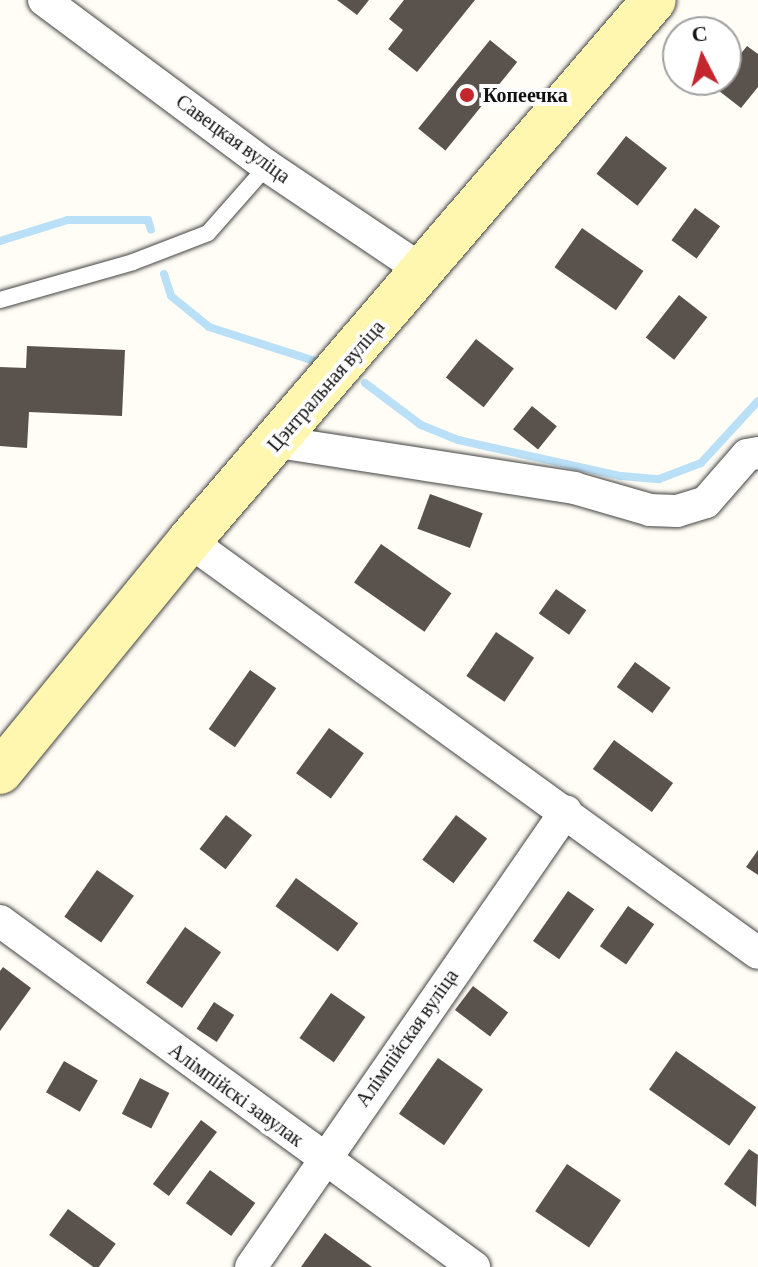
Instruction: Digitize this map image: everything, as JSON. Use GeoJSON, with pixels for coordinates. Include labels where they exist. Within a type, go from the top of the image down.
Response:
{"type":"FeatureCollection","features":[{"type":"Feature","properties":{"kind":"street","name":"Савецкая вуліца"},"geometry":{"type":"LineString","coordinates":[[44,0],[267,166],[425,272]]}},
{"type":"Feature","properties":{"kind":"street","name":"Цэнтральная вуліца"},"geometry":{"type":"LineString","coordinates":[[0,772],[189,541],[425,272],[654,0]]}},
{"type":"Feature","properties":{"kind":"street"},"geometry":{"type":"LineString","coordinates":[[278,442],[574,488],[650,510],[677,511],[706,502],[747,455],[758,453]]}},
{"type":"Feature","properties":{"kind":"street"},"geometry":{"type":"LineString","coordinates":[[189,541],[566,811],[758,953]]}},
{"type":"Feature","properties":{"kind":"street","name":"Алімпійская вуліца"},"geometry":{"type":"LineString","coordinates":[[251,1267],[322,1158],[566,811]]}},
{"type":"Feature","properties":{"kind":"street","name":"Алімпійскі завулак"},"geometry":{"type":"LineString","coordinates":[[0,921],[474,1267]]}},
{"type":"Feature","properties":{"kind":"lane"},"geometry":{"type":"LineString","coordinates":[[0,300],[133,262],[208,233],[267,166]]}},
{"type":"Feature","properties":{"kind":"building"},"geometry":{"type":"Polygon","coordinates":[[[337,0],[369,0],[357,15],[337,0]]]}},
{"type":"Feature","properties":{"kind":"building"},"geometry":{"type":"Polygon","coordinates":[[[404,0],[475,0],[417,72],[388,49],[403,30],[389,19],[404,0]]]}},
{"type":"Feature","properties":{"kind":"building","name":"Копеечка"},"geometry":{"type":"Polygon","coordinates":[[[490,40],[517,62],[445,151],[418,129],[490,40]]]}},
{"type":"Feature","properties":{"kind":"building"},"geometry":{"type":"Polygon","coordinates":[[[747,46],[758,54],[758,87],[741,108],[726,96],[742,96],[742,52],[747,46]]]}},
{"type":"Feature","properties":{"kind":"building"},"geometry":{"type":"Polygon","coordinates":[[[626,136],[667,168],[637,206],[596,174],[626,136]]]}},
{"type":"Feature","properties":{"kind":"building"},"geometry":{"type":"Polygon","coordinates":[[[695,208],[720,226],[697,259],[671,240],[695,208]]]}},
{"type":"Feature","properties":{"kind":"building"},"geometry":{"type":"Polygon","coordinates":[[[582,228],[643,271],[616,310],[554,267],[582,228]]]}},
{"type":"Feature","properties":{"kind":"building"},"geometry":{"type":"Polygon","coordinates":[[[679,295],[707,317],[674,360],[646,338],[679,295]]]}},
{"type":"Feature","properties":{"kind":"building"},"geometry":{"type":"Polygon","coordinates":[[[476,339],[514,369],[484,407],[446,378],[476,339]]]}},
{"type":"Feature","properties":{"kind":"building"},"geometry":{"type":"Polygon","coordinates":[[[27,346],[125,350],[122,416],[29,412],[27,448],[0,446],[0,367],[26,368],[27,346]]]}},
{"type":"Feature","properties":{"kind":"building"},"geometry":{"type":"Polygon","coordinates":[[[532,406],[557,426],[538,449],[513,429],[532,406]]]}},
{"type":"Feature","properties":{"kind":"building"},"geometry":{"type":"Polygon","coordinates":[[[430,494],[483,513],[470,548],[417,529],[430,494]]]}},
{"type":"Feature","properties":{"kind":"building"},"geometry":{"type":"Polygon","coordinates":[[[381,544],[451,593],[424,632],[354,583],[381,544]]]}},
{"type":"Feature","properties":{"kind":"building"},"geometry":{"type":"Polygon","coordinates":[[[556,589],[586,610],[569,635],[539,614],[556,589]]]}},
{"type":"Feature","properties":{"kind":"building"},"geometry":{"type":"Polygon","coordinates":[[[496,632],[534,658],[504,702],[466,676],[496,632]]]}},
{"type":"Feature","properties":{"kind":"building"},"geometry":{"type":"Polygon","coordinates":[[[635,662],[671,688],[652,713],[617,687],[635,662]]]}},
{"type":"Feature","properties":{"kind":"building"},"geometry":{"type":"Polygon","coordinates":[[[250,670],[276,688],[235,747],[209,729],[250,670]]]}},
{"type":"Feature","properties":{"kind":"building"},"geometry":{"type":"Polygon","coordinates":[[[329,728],[364,753],[331,799],[296,773],[329,728]]]}},
{"type":"Feature","properties":{"kind":"building"},"geometry":{"type":"Polygon","coordinates":[[[614,740],[673,783],[652,812],[593,769],[614,740]]]}},
{"type":"Feature","properties":{"kind":"building"},"geometry":{"type":"Polygon","coordinates":[[[226,815],[252,835],[226,869],[200,849],[226,815]]]}},
{"type":"Feature","properties":{"kind":"building"},"geometry":{"type":"Polygon","coordinates":[[[456,815],[487,838],[453,883],[422,860],[456,815]]]}},
{"type":"Feature","properties":{"kind":"building"},"geometry":{"type":"Polygon","coordinates":[[[758,850],[758,875],[746,867],[758,850]]]}},
{"type":"Feature","properties":{"kind":"building"},"geometry":{"type":"Polygon","coordinates":[[[97,870],[134,896],[101,943],[64,917],[97,870]]]}},
{"type":"Feature","properties":{"kind":"building"},"geometry":{"type":"Polygon","coordinates":[[[296,878],[358,923],[338,952],[275,906],[296,878]]]}},
{"type":"Feature","properties":{"kind":"building"},"geometry":{"type":"Polygon","coordinates":[[[568,891],[594,909],[559,959],[533,941],[568,891]]]}},
{"type":"Feature","properties":{"kind":"building"},"geometry":{"type":"Polygon","coordinates":[[[628,906],[654,924],[626,964],[600,946],[628,906]]]}},
{"type":"Feature","properties":{"kind":"building"},"geometry":{"type":"Polygon","coordinates":[[[185,927],[221,952],[182,1008],[146,983],[185,927]]]}},
{"type":"Feature","properties":{"kind":"building"},"geometry":{"type":"Polygon","coordinates":[[[3,967],[31,988],[0,1031],[0,971],[3,967]]]}},
{"type":"Feature","properties":{"kind":"building"},"geometry":{"type":"Polygon","coordinates":[[[473,986],[508,1012],[490,1036],[455,1010],[473,986]]]}},
{"type":"Feature","properties":{"kind":"building"},"geometry":{"type":"Polygon","coordinates":[[[331,993],[365,1017],[334,1062],[299,1038],[331,993]]]}},
{"type":"Feature","properties":{"kind":"building"},"geometry":{"type":"Polygon","coordinates":[[[214,1002],[234,1015],[217,1042],[197,1029],[214,1002]]]}},
{"type":"Feature","properties":{"kind":"building"},"geometry":{"type":"Polygon","coordinates":[[[676,1051],[756,1107],[729,1146],[649,1090],[676,1051]]]}},
{"type":"Feature","properties":{"kind":"building"},"geometry":{"type":"Polygon","coordinates":[[[438,1058],[483,1090],[444,1145],[399,1114],[438,1058]]]}},
{"type":"Feature","properties":{"kind":"building"},"geometry":{"type":"Polygon","coordinates":[[[64,1061],[98,1080],[80,1112],[46,1092],[64,1061]]]}},
{"type":"Feature","properties":{"kind":"building"},"geometry":{"type":"Polygon","coordinates":[[[140,1078],[169,1093],[151,1129],[122,1114],[140,1078]]]}},
{"type":"Feature","properties":{"kind":"building"},"geometry":{"type":"Polygon","coordinates":[[[201,1120],[217,1132],[169,1196],[153,1184],[201,1120]]]}},
{"type":"Feature","properties":{"kind":"building"},"geometry":{"type":"Polygon","coordinates":[[[749,1149],[758,1155],[756,1207],[724,1184],[749,1149]]]}},
{"type":"Feature","properties":{"kind":"building"},"geometry":{"type":"Polygon","coordinates":[[[567,1164],[621,1200],[589,1248],[535,1211],[567,1164]]]}},
{"type":"Feature","properties":{"kind":"building"},"geometry":{"type":"Polygon","coordinates":[[[210,1170],[255,1203],[231,1236],[186,1203],[210,1170]]]}},
{"type":"Feature","properties":{"kind":"building"},"geometry":{"type":"Polygon","coordinates":[[[68,1209],[116,1244],[99,1267],[93,1267],[49,1235],[68,1209]]]}},
{"type":"Feature","properties":{"kind":"building"},"geometry":{"type":"Polygon","coordinates":[[[325,1233],[372,1267],[301,1267],[325,1233]]]}},
{"type":"Feature","properties":{"kind":"waterway"},"geometry":{"type":"LineString","coordinates":[[0,241],[68,220],[148,220],[151,230]]}},
{"type":"Feature","properties":{"kind":"waterway"},"geometry":{"type":"LineString","coordinates":[[164,274],[171,296],[209,327],[318,362]]}},
{"type":"Feature","properties":{"kind":"waterway"},"geometry":{"type":"LineString","coordinates":[[365,383],[421,425],[458,440],[621,476],[659,479],[701,463],[758,401]]}},
{"type":"Feature","properties":{"kind":"place","name":"Копеечка"},"geometry":{"type":"Point","coordinates":[467,95]}}]}
